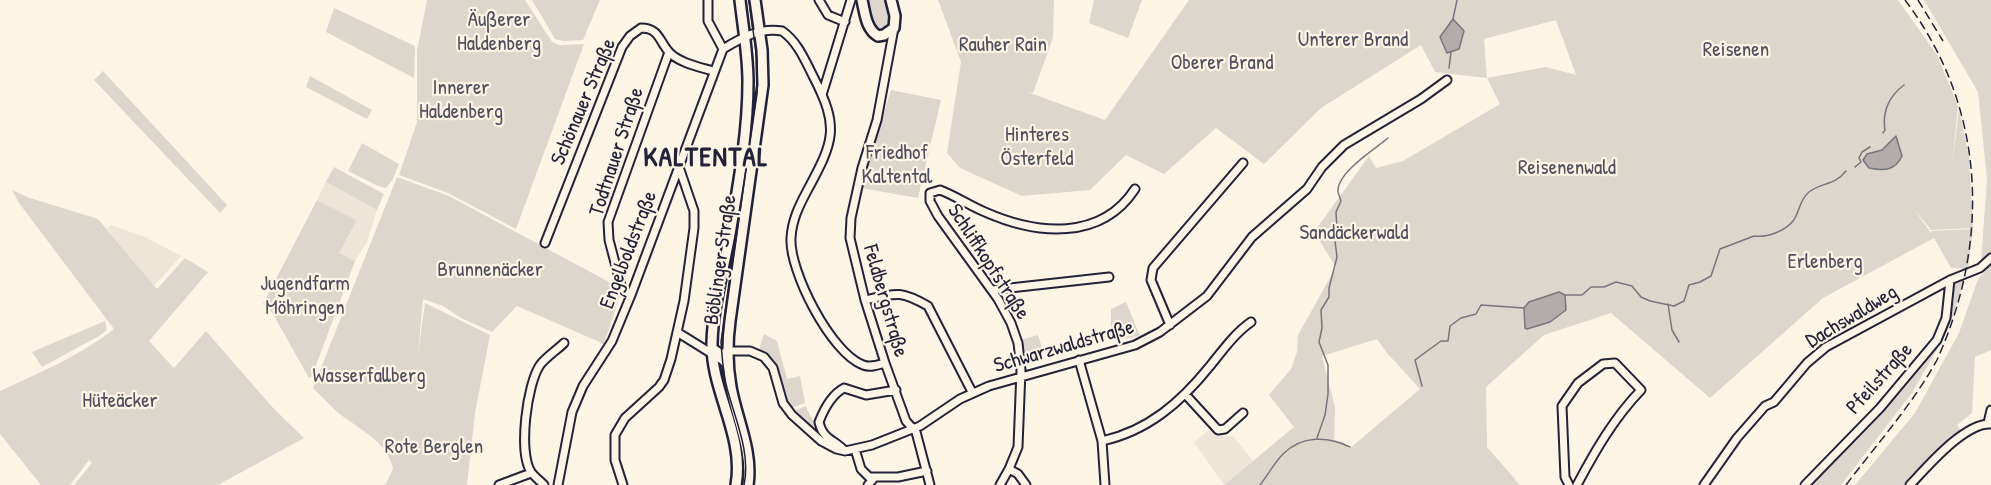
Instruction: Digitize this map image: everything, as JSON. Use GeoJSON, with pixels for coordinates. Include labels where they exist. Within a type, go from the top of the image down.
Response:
{"type":"FeatureCollection","features":[{"type":"Feature","properties":{"kind":"main road","name":"Böblinger Straße"},"geometry":{"type":"LineString","coordinates":[[736,485],[738,464],[736,451],[714,370],[712,351],[717,304],[732,225],[747,112],[748,80],[740,0]]}},
{"type":"Feature","properties":{"kind":"main road","name":"Böblinger Straße"},"geometry":{"type":"LineString","coordinates":[[747,485],[748,458],[731,390],[727,351],[763,85],[764,68],[755,0]]}},
{"type":"Feature","properties":{"kind":"main road"},"geometry":{"type":"LineString","coordinates":[[862,0],[868,25],[871,31],[878,36],[885,35],[894,28],[895,16],[891,0]]}},
{"type":"Feature","properties":{"kind":"street"},"geometry":{"type":"LineString","coordinates":[[708,0],[708,21],[723,49],[745,36],[779,30],[791,38],[808,65],[831,122],[831,136],[828,150],[794,218],[791,240],[795,264],[809,300],[839,345],[861,364],[872,366],[885,363]]}},
{"type":"Feature","properties":{"kind":"street"},"geometry":{"type":"LineString","coordinates":[[819,0],[828,15],[845,22]]}},
{"type":"Feature","properties":{"kind":"street"},"geometry":{"type":"LineString","coordinates":[[822,95],[851,0]]}},
{"type":"Feature","properties":{"kind":"street","name":"Schönauer Straße"},"geometry":{"type":"LineString","coordinates":[[545,243],[622,47],[636,30],[646,28],[656,33],[669,52],[683,61],[713,71]]}},
{"type":"Feature","properties":{"kind":"street","name":"Feldbergstraße"},"geometry":{"type":"LineString","coordinates":[[894,28],[888,50],[888,63],[877,120],[850,218],[851,248],[885,363],[906,421],[916,432],[930,485]]}},
{"type":"Feature","properties":{"kind":"street"},"geometry":{"type":"LineString","coordinates":[[878,36],[888,50]]}},
{"type":"Feature","properties":{"kind":"street","name":"Engelboldstraße"},"geometry":{"type":"LineString","coordinates":[[558,485],[572,412],[583,386],[612,340],[631,295],[723,49]]}},
{"type":"Feature","properties":{"kind":"street","name":"Todtnauer Straße"},"geometry":{"type":"LineString","coordinates":[[631,295],[622,289],[609,240],[608,222],[669,52]]}},
{"type":"Feature","properties":{"kind":"street","name":"Schwarzwaldstraße"},"geometry":{"type":"LineString","coordinates":[[845,451],[880,442],[913,429],[972,392],[1020,376],[1144,342],[1207,296],[1252,237],[1307,189],[1322,167],[1344,145],[1421,99],[1447,80]]}},
{"type":"Feature","properties":{"kind":"street"},"geometry":{"type":"LineString","coordinates":[[1170,325],[1151,280],[1153,268],[1243,163]]}},
{"type":"Feature","properties":{"kind":"street"},"geometry":{"type":"LineString","coordinates":[[623,485],[615,460],[615,435],[626,418],[659,387],[667,371],[681,318],[694,228],[694,211],[679,167]]}},
{"type":"Feature","properties":{"kind":"street","name":"Schliffkopfstraße"},"geometry":{"type":"LineString","coordinates":[[1000,485],[1018,447],[1021,361],[1015,334],[992,290],[938,216],[930,201],[930,194],[940,190],[988,214],[1026,225],[1060,230],[1087,227],[1111,216],[1127,201],[1135,189]]}},
{"type":"Feature","properties":{"kind":"street","name":"Dachswaldweg"},"geometry":{"type":"LineString","coordinates":[[1704,485],[1737,438],[1765,406],[1774,402],[1807,363],[1826,347],[1950,280],[1980,268],[1991,258]]}},
{"type":"Feature","properties":{"kind":"street"},"geometry":{"type":"LineString","coordinates":[[992,290],[1109,277]]}},
{"type":"Feature","properties":{"kind":"street","name":"Pfeilstraße"},"geometry":{"type":"LineString","coordinates":[[1804,485],[1880,408],[1937,340],[1946,318],[1950,280]]}},
{"type":"Feature","properties":{"kind":"street"},"geometry":{"type":"LineString","coordinates":[[865,300],[895,293],[915,298],[928,306],[972,392]]}},
{"type":"Feature","properties":{"kind":"street"},"geometry":{"type":"LineString","coordinates":[[1102,441],[1126,435],[1154,421],[1185,394],[1239,332],[1251,322]]}},
{"type":"Feature","properties":{"kind":"street"},"geometry":{"type":"LineString","coordinates":[[677,332],[712,351]]}},
{"type":"Feature","properties":{"kind":"street"},"geometry":{"type":"LineString","coordinates":[[544,485],[531,473],[525,444],[528,406],[539,366],[564,343]]}},
{"type":"Feature","properties":{"kind":"street","name":"Böblinger Straße"},"geometry":{"type":"LineString","coordinates":[[712,351],[722,354],[727,351]]}},
{"type":"Feature","properties":{"kind":"street","name":"Böblinger Straße"},"geometry":{"type":"LineString","coordinates":[[712,351],[727,365]]}},
{"type":"Feature","properties":{"kind":"street"},"geometry":{"type":"LineString","coordinates":[[727,351],[750,351],[764,357],[773,369],[783,403],[792,415],[821,441],[845,451]]}},
{"type":"Feature","properties":{"kind":"street"},"geometry":{"type":"LineString","coordinates":[[1079,360],[1102,441],[1105,485]]}},
{"type":"Feature","properties":{"kind":"street"},"geometry":{"type":"LineString","coordinates":[[1569,485],[1565,477],[1562,406],[1578,383],[1603,364],[1615,363],[1641,390],[1619,414],[1577,485]]}},
{"type":"Feature","properties":{"kind":"street"},"geometry":{"type":"LineString","coordinates":[[714,370],[719,364],[727,365]]}},
{"type":"Feature","properties":{"kind":"street"},"geometry":{"type":"LineString","coordinates":[[845,451],[838,443],[826,437],[819,422],[836,393],[844,388],[866,395],[896,390]]}},
{"type":"Feature","properties":{"kind":"street"},"geometry":{"type":"LineString","coordinates":[[1185,394],[1218,430],[1225,429],[1244,413]]}},
{"type":"Feature","properties":{"kind":"street"},"geometry":{"type":"LineString","coordinates":[[1910,485],[1963,433],[1989,424],[1991,410]]}},
{"type":"Feature","properties":{"kind":"street"},"geometry":{"type":"LineString","coordinates":[[855,449],[861,470],[869,477],[898,477],[927,471]]}},
{"type":"Feature","properties":{"kind":"street"},"geometry":{"type":"LineString","coordinates":[[1009,469],[1018,474],[1026,485]]}},
{"type":"Feature","properties":{"kind":"street"},"geometry":{"type":"LineString","coordinates":[[499,485],[531,473]]}},
{"type":"Feature","properties":{"kind":"street"},"geometry":{"type":"LineString","coordinates":[[868,485],[874,478]]}},
{"type":"Feature","properties":{"kind":"shaded area"},"geometry":{"type":"Polygon","coordinates":[[[1453,19],[1464,31],[1459,49],[1447,53],[1440,37],[1453,19]]]}},
{"type":"Feature","properties":{"kind":"shaded area"},"geometry":{"type":"Polygon","coordinates":[[[1896,136],[1902,156],[1896,165],[1880,170],[1869,168],[1863,160],[1867,154],[1882,150],[1896,136]]]}},
{"type":"Feature","properties":{"kind":"shaded area"},"geometry":{"type":"Polygon","coordinates":[[[326,182],[377,210],[367,242],[355,261],[339,253],[357,220],[317,200],[326,182]]]}},
{"type":"Feature","properties":{"kind":"shaded area"},"geometry":{"type":"Polygon","coordinates":[[[111,225],[145,237],[181,256],[154,286],[107,229],[111,225]]]}},
{"type":"Feature","properties":{"kind":"shaded area"},"geometry":{"type":"Polygon","coordinates":[[[1559,292],[1565,295],[1566,310],[1550,322],[1525,328],[1524,308],[1529,302],[1559,292]]]}},
{"type":"Feature","properties":{"kind":"shaded area"},"geometry":{"type":"Polygon","coordinates":[[[1211,428],[1225,437],[1233,436],[1253,461],[1224,485],[1194,442],[1211,428]]]}},
{"type":"Feature","properties":{"kind":"green space"},"geometry":{"type":"Polygon","coordinates":[[[427,0],[525,0],[552,42],[559,45],[584,44],[516,229],[448,193],[399,175],[417,122],[417,51],[427,0]]]}},
{"type":"Feature","properties":{"kind":"green space"},"geometry":{"type":"Polygon","coordinates":[[[532,0],[600,0],[583,40],[564,41],[555,39],[532,0]]]}},
{"type":"Feature","properties":{"kind":"green space"},"geometry":{"type":"Polygon","coordinates":[[[867,0],[886,0],[890,23],[887,27],[876,28],[867,0]]]}},
{"type":"Feature","properties":{"kind":"green space"},"geometry":{"type":"Polygon","coordinates":[[[938,0],[1054,0],[1053,38],[1033,93],[1027,92],[1105,120],[1189,0],[1898,0],[1937,55],[1958,106],[1952,166],[1959,109],[1969,157],[1973,228],[1931,230],[1913,208],[1931,233],[1931,231],[1973,229],[1968,269],[1951,268],[1934,238],[1823,298],[1710,398],[1611,313],[1544,335],[1486,387],[1487,447],[1520,485],[1224,485],[1294,427],[1269,395],[1291,369],[1297,352],[1298,335],[1336,267],[1314,232],[1369,156],[1376,168],[1403,161],[1500,104],[1487,78],[1435,72],[1421,45],[1321,108],[1264,164],[1216,128],[1164,174],[1126,155],[1090,190],[1022,196],[960,168],[947,153],[961,62],[938,0]],[[1556,20],[1484,39],[1487,78],[1546,67],[1576,75],[1556,20]],[[1377,339],[1322,356],[1335,407],[1334,440],[1344,442],[1349,449],[1420,389],[1377,339]]]}},
{"type":"Feature","properties":{"kind":"green space"},"geometry":{"type":"Polygon","coordinates":[[[1094,0],[1142,0],[1128,38],[1089,23],[1094,0]]]}},
{"type":"Feature","properties":{"kind":"green space"},"geometry":{"type":"Polygon","coordinates":[[[1924,0],[1991,0],[1991,255],[1983,265],[1981,262],[1987,179],[1978,92],[1924,0]]]}},
{"type":"Feature","properties":{"kind":"green space"},"geometry":{"type":"Polygon","coordinates":[[[334,8],[415,46],[414,78],[326,32],[334,8]]]}},
{"type":"Feature","properties":{"kind":"green space"},"geometry":{"type":"Polygon","coordinates":[[[103,71],[227,205],[220,213],[94,80],[103,71]]]}},
{"type":"Feature","properties":{"kind":"green space"},"geometry":{"type":"Polygon","coordinates":[[[310,76],[372,110],[367,119],[306,87],[310,76]]]}},
{"type":"Feature","properties":{"kind":"green space","name":"Friedhof Kaltental"},"geometry":{"type":"Polygon","coordinates":[[[891,90],[941,100],[918,198],[861,188],[891,90]]]}},
{"type":"Feature","properties":{"kind":"green space"},"geometry":{"type":"Polygon","coordinates":[[[362,143],[399,164],[393,179],[386,188],[348,171],[362,143]]]}},
{"type":"Feature","properties":{"kind":"green space"},"geometry":{"type":"Polygon","coordinates":[[[334,167],[384,194],[377,210],[326,182],[334,167]]]}},
{"type":"Feature","properties":{"kind":"green space"},"geometry":{"type":"Polygon","coordinates":[[[397,177],[449,196],[622,289],[604,344],[517,306],[492,332],[461,318],[443,306],[423,299],[418,354],[425,303],[490,335],[475,413],[467,485],[385,485],[393,469],[385,450],[371,436],[337,412],[313,388],[397,177]]]}},
{"type":"Feature","properties":{"kind":"green space","name":"Hüteäcker"},"geometry":{"type":"Polygon","coordinates":[[[12,190],[30,198],[98,219],[157,289],[185,258],[208,272],[149,341],[174,368],[206,331],[274,409],[304,438],[218,485],[74,485],[92,463],[89,460],[70,485],[41,485],[0,434],[0,391],[73,356],[114,329],[19,203],[12,190]]]}},
{"type":"Feature","properties":{"kind":"green space","name":"Jugendfarm Möhringen"},"geometry":{"type":"Polygon","coordinates":[[[317,200],[357,220],[339,253],[355,261],[312,376],[309,378],[273,314],[263,304],[317,200]]]}},
{"type":"Feature","properties":{"kind":"green space"},"geometry":{"type":"Polygon","coordinates":[[[1991,265],[1991,350],[1975,357],[1972,413],[1957,425],[1961,430],[1906,485],[1855,485],[1915,413],[1959,333],[1978,279],[1991,265]]]}},
{"type":"Feature","properties":{"kind":"green space"},"geometry":{"type":"Polygon","coordinates":[[[1966,276],[1948,330],[1912,393],[1841,485],[1808,485],[1908,384],[1907,378],[1945,329],[1953,281],[1966,276]]]}},
{"type":"Feature","properties":{"kind":"green space"},"geometry":{"type":"Polygon","coordinates":[[[1126,302],[1140,336],[1111,341],[1111,309],[1126,302]]]}},
{"type":"Feature","properties":{"kind":"green space"},"geometry":{"type":"Polygon","coordinates":[[[105,321],[107,330],[99,336],[42,367],[32,352],[105,321]]]}},
{"type":"Feature","properties":{"kind":"green space"},"geometry":{"type":"Polygon","coordinates":[[[764,334],[777,341],[787,379],[800,376],[805,403],[789,409],[777,369],[759,350],[764,334]]]}},
{"type":"Feature","properties":{"kind":"green space"},"geometry":{"type":"Polygon","coordinates":[[[1038,335],[1042,348],[1024,353],[1021,340],[1038,335]]]}},
{"type":"Feature","properties":{"kind":"green space"},"geometry":{"type":"Polygon","coordinates":[[[806,406],[823,436],[821,437],[795,414],[796,410],[806,406]]]}},
{"type":"Feature","properties":{"kind":"waterway"},"geometry":{"type":"LineString","coordinates":[[1453,19],[1457,0]]}},
{"type":"Feature","properties":{"kind":"waterway"},"geometry":{"type":"LineString","coordinates":[[1449,68],[1451,52]]}},
{"type":"Feature","properties":{"kind":"waterway"},"geometry":{"type":"LineString","coordinates":[[1883,133],[1888,105],[1894,94],[1904,85]]}},
{"type":"Feature","properties":{"kind":"waterway"},"geometry":{"type":"LineString","coordinates":[[1317,438],[1325,415],[1328,394],[1328,365],[1319,342],[1322,328],[1321,310],[1329,297],[1337,257],[1335,241],[1336,212],[1341,201],[1338,192],[1339,185],[1350,169],[1388,138]]}},
{"type":"Feature","properties":{"kind":"waterway"},"geometry":{"type":"LineString","coordinates":[[1855,167],[1861,162],[1859,158],[1862,152],[1870,147]]}},
{"type":"Feature","properties":{"kind":"waterway"},"geometry":{"type":"LineString","coordinates":[[1565,295],[1582,295],[1591,287],[1604,287],[1616,282],[1632,286],[1641,297],[1650,301],[1674,306],[1684,301],[1689,285],[1711,276],[1720,249],[1754,236],[1770,235],[1781,231],[1793,221],[1803,199],[1809,192],[1832,182],[1846,171]]}},
{"type":"Feature","properties":{"kind":"waterway"},"geometry":{"type":"LineString","coordinates":[[1668,304],[1672,330],[1679,342]]}},
{"type":"Feature","properties":{"kind":"waterway"},"geometry":{"type":"LineString","coordinates":[[1422,386],[1415,360],[1441,341],[1448,341],[1450,326],[1461,318],[1476,314],[1481,305],[1524,308]]}},
{"type":"Feature","properties":{"kind":"waterway"},"geometry":{"type":"LineString","coordinates":[[1260,485],[1280,458],[1298,443],[1324,439],[1350,447]]}},
{"type":"Feature","properties":{"kind":"tram line"},"geometry":{"type":"LineString","coordinates":[[744,485],[746,473],[744,448],[726,382],[721,342],[757,94],[757,60],[749,0]]}},
{"type":"Feature","properties":{"kind":"railway"},"geometry":{"type":"LineString","coordinates":[[1846,485],[1905,409],[1937,360],[1954,314],[1966,268],[1972,222],[1972,175],[1965,129],[1952,85],[1932,41],[1905,0]]}},
{"type":"Feature","properties":{"kind":"railway"},"geometry":{"type":"LineString","coordinates":[[1918,0],[1943,41]]}},
{"type":"Feature","properties":{"kind":"district","name":"KALTENTAL"},"geometry":{"type":"Point","coordinates":[706,159]}},
{"type":"Feature","properties":{"kind":"park label","name":"Äußerer Haldenberg"},"geometry":{"type":"Point","coordinates":[499,32]}},
{"type":"Feature","properties":{"kind":"park label","name":"Unterer Brand"},"geometry":{"type":"Point","coordinates":[1353,40]}},
{"type":"Feature","properties":{"kind":"park label","name":"Rauher Rain"},"geometry":{"type":"Point","coordinates":[1003,45]}},
{"type":"Feature","properties":{"kind":"park label","name":"Reisenen"},"geometry":{"type":"Point","coordinates":[1736,50]}},
{"type":"Feature","properties":{"kind":"park label","name":"Oberer Brand"},"geometry":{"type":"Point","coordinates":[1222,63]}},
{"type":"Feature","properties":{"kind":"park label","name":"Innerer Haldenberg"},"geometry":{"type":"Point","coordinates":[461,100]}},
{"type":"Feature","properties":{"kind":"park label","name":"Hinteres Österfeld"},"geometry":{"type":"Point","coordinates":[1037,147]}},
{"type":"Feature","properties":{"kind":"park label","name":"Reisenenwald"},"geometry":{"type":"Point","coordinates":[1567,168]}},
{"type":"Feature","properties":{"kind":"park label","name":"Sandäckerwald"},"geometry":{"type":"Point","coordinates":[1354,233]}},
{"type":"Feature","properties":{"kind":"park label","name":"Erlenberg"},"geometry":{"type":"Point","coordinates":[1825,262]}},
{"type":"Feature","properties":{"kind":"park label","name":"Brunnenäcker"},"geometry":{"type":"Point","coordinates":[490,270]}},
{"type":"Feature","properties":{"kind":"park label","name":"Wasserfallberg"},"geometry":{"type":"Point","coordinates":[369,376]}},
{"type":"Feature","properties":{"kind":"park label","name":"Rote Berglen"},"geometry":{"type":"Point","coordinates":[434,447]}}]}
